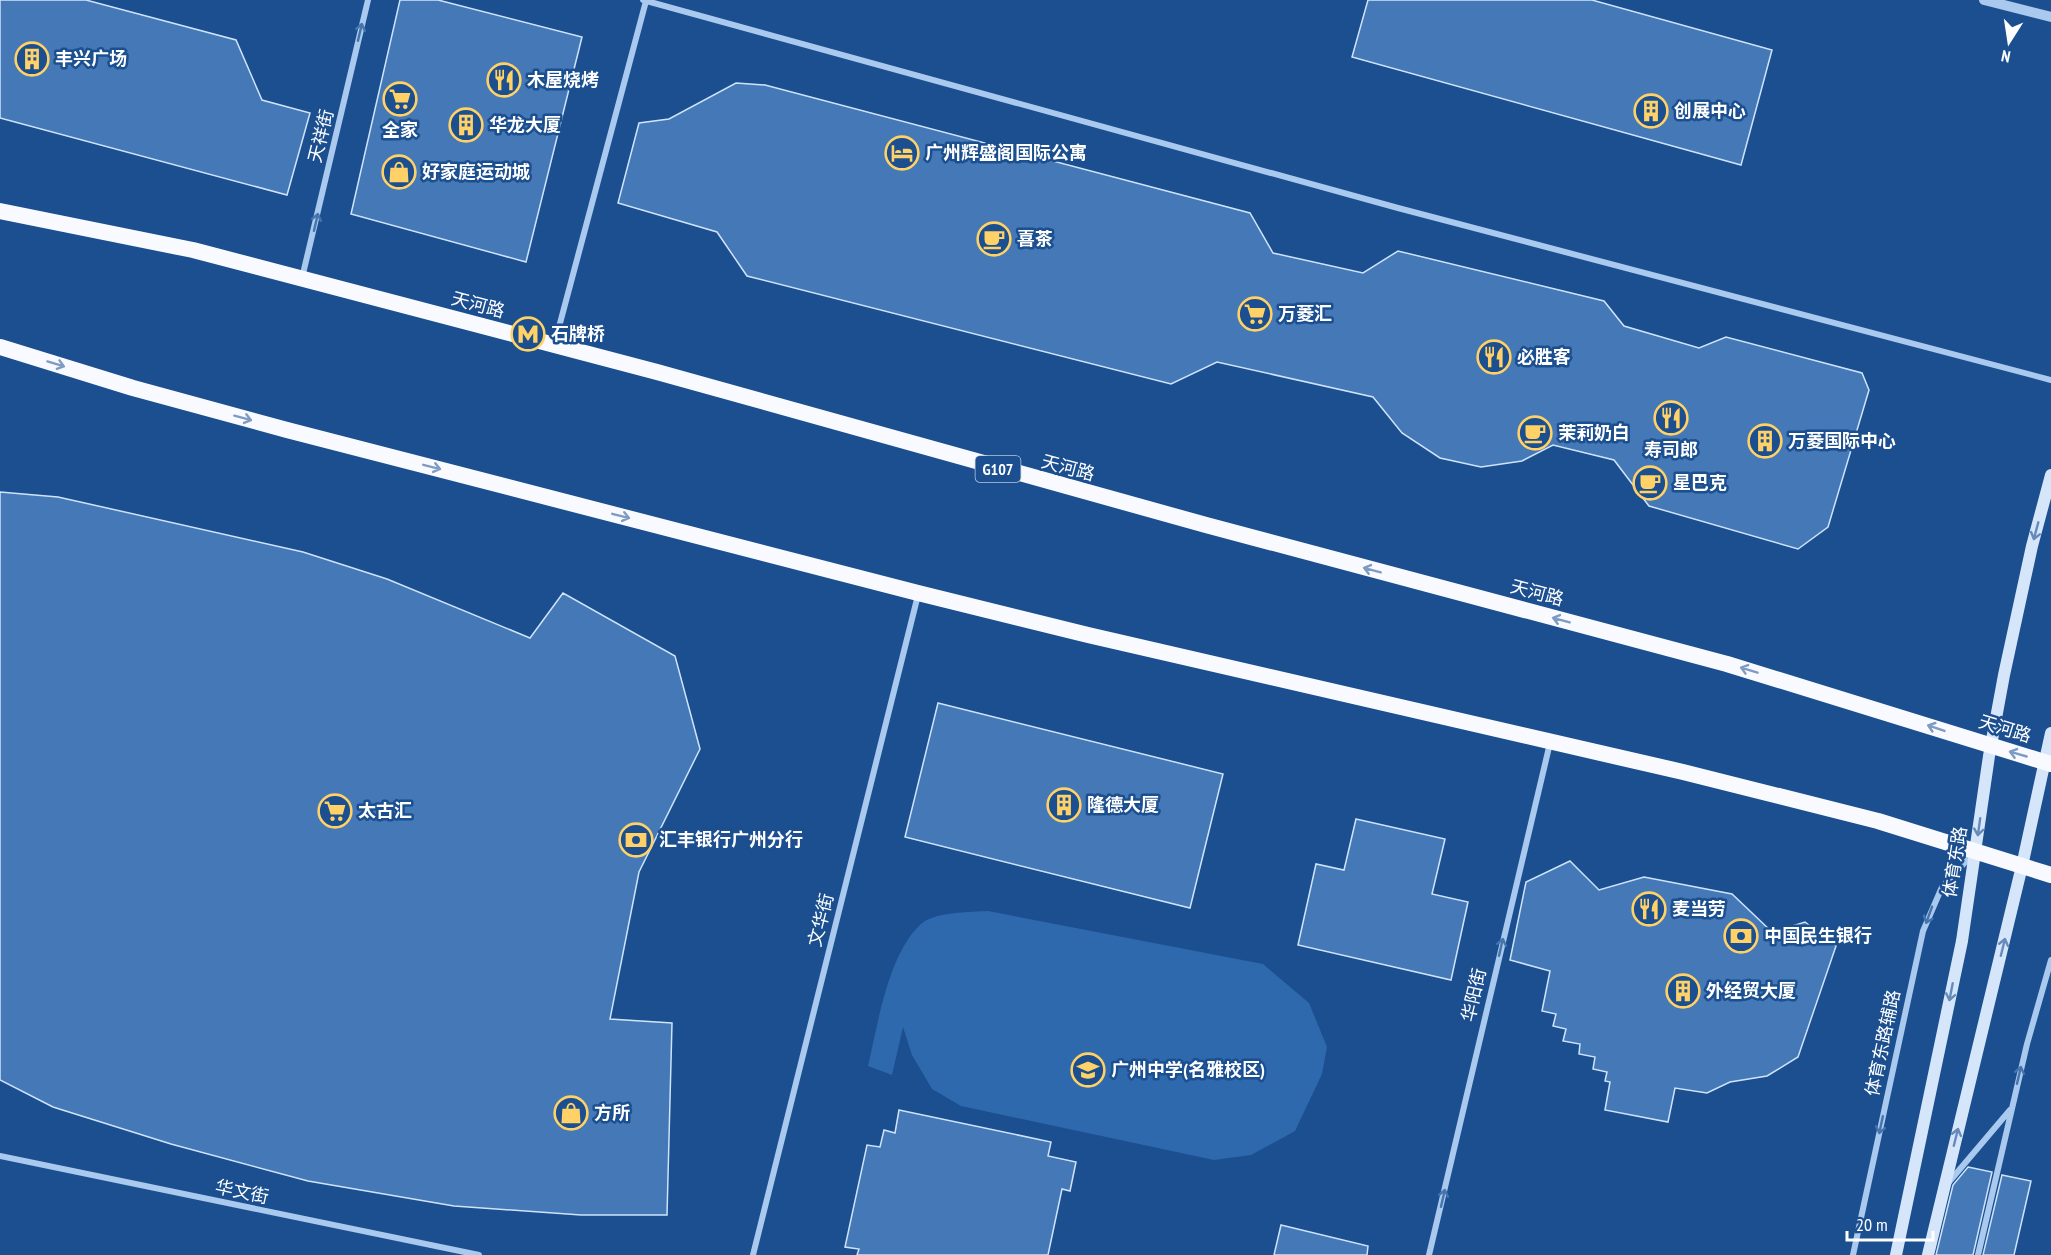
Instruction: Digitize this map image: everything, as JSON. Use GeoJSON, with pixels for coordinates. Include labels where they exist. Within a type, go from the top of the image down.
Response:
{"type":"FeatureCollection","features":[{"type":"Feature","properties":{"kind":"highway","name":"天河路"},"geometry":{"type":"LineString","coordinates":[[0,211],[86,226],[302,279],[554,345],[1206,525],[1727,664],[1903,717],[1991,747],[2049,758]]}},
{"type":"Feature","properties":{"kind":"highway"},"geometry":{"type":"LineString","coordinates":[[0,347],[133,388],[287,430],[918,593],[1550,743],[1683,772],[1867,818],[2051,875]]}},
{"type":"Feature","properties":{"kind":"main road","name":"体育东路"},"geometry":{"type":"LineString","coordinates":[[1896,1255],[1962,941],[1991,747],[2032,546],[2051,475]]}},
{"type":"Feature","properties":{"kind":"main road"},"geometry":{"type":"LineString","coordinates":[[1928,1255],[1942,1189],[2049,758],[2051,733]]}},
{"type":"Feature","properties":{"kind":"street","name":"天祥街"},"geometry":{"type":"LineString","coordinates":[[302,279],[368,0]]}},
{"type":"Feature","properties":{"kind":"street"},"geometry":{"type":"LineString","coordinates":[[554,345],[644,0],[1409,211],[2051,380]]}},
{"type":"Feature","properties":{"kind":"street"},"geometry":{"type":"LineString","coordinates":[[1984,0],[2051,17]]}},
{"type":"Feature","properties":{"kind":"street","name":"文华街"},"geometry":{"type":"LineString","coordinates":[[753,1255],[918,593]]}},
{"type":"Feature","properties":{"kind":"street","name":"华阳街"},"geometry":{"type":"LineString","coordinates":[[1429,1255],[1550,743]]}},
{"type":"Feature","properties":{"kind":"street","name":"体育东路辅路"},"geometry":{"type":"LineString","coordinates":[[1853,1255],[1923,931],[1942,887],[1975,852]]}},
{"type":"Feature","properties":{"kind":"street"},"geometry":{"type":"LineString","coordinates":[[1978,1255],[2036,1007],[2051,960]]}},
{"type":"Feature","properties":{"kind":"street"},"geometry":{"type":"LineString","coordinates":[[1942,1189],[2011,1109]]}},
{"type":"Feature","properties":{"kind":"street","name":"华文街"},"geometry":{"type":"LineString","coordinates":[[0,1156],[479,1255]]}},
{"type":"Feature","properties":{"kind":"shaded area"},"geometry":{"type":"Polygon","coordinates":[[[988,911],[1263,964],[1309,1003],[1327,1047],[1322,1074],[1295,1131],[1251,1155],[1214,1160],[961,1106],[932,1089],[912,1055],[903,1027],[892,1075],[868,1066],[880,1011],[892,971],[910,937],[921,924],[934,917],[953,913],[988,911]]]}},
{"type":"Feature","properties":{"kind":"building"},"geometry":{"type":"Polygon","coordinates":[[[0,0],[86,0],[236,40],[262,100],[310,113],[287,195],[0,118],[0,0]]]}},
{"type":"Feature","properties":{"kind":"building","name":"华龙大厦"},"geometry":{"type":"Polygon","coordinates":[[[400,0],[438,0],[582,37],[526,262],[351,214],[400,0]]]}},
{"type":"Feature","properties":{"kind":"building","name":"创展中心"},"geometry":{"type":"Polygon","coordinates":[[[1368,0],[1592,0],[1772,50],[1741,165],[1352,57],[1368,0]]]}},
{"type":"Feature","properties":{"kind":"building","name":"万菱汇"},"geometry":{"type":"Polygon","coordinates":[[[736,83],[765,85],[1250,213],[1273,253],[1363,273],[1398,251],[1604,301],[1624,326],[1699,348],[1726,337],[1862,373],[1869,390],[1828,527],[1798,549],[1649,506],[1614,460],[1553,445],[1522,461],[1481,467],[1440,458],[1402,433],[1373,397],[1217,362],[1171,384],[747,276],[717,232],[618,203],[639,123],[669,119],[736,83]]]}},
{"type":"Feature","properties":{"kind":"building","name":"太古汇"},"geometry":{"type":"Polygon","coordinates":[[[0,492],[58,497],[303,552],[387,579],[530,638],[563,593],[675,656],[700,749],[639,872],[610,1019],[672,1023],[667,1215],[581,1215],[454,1206],[308,1181],[171,1144],[53,1107],[0,1080],[0,492]]]}},
{"type":"Feature","properties":{"kind":"building","name":"隆德大厦"},"geometry":{"type":"Polygon","coordinates":[[[938,703],[1223,774],[1190,908],[905,837],[938,703]]]}},
{"type":"Feature","properties":{"kind":"building"},"geometry":{"type":"Polygon","coordinates":[[[1356,819],[1445,839],[1432,894],[1468,902],[1451,980],[1298,945],[1316,864],[1344,870],[1356,819]]]}},
{"type":"Feature","properties":{"kind":"building","name":"外经贸大厦"},"geometry":{"type":"Polygon","coordinates":[[[1570,861],[1599,890],[1644,877],[1732,894],[1772,932],[1805,922],[1836,946],[1798,1057],[1767,1076],[1730,1082],[1707,1093],[1675,1088],[1668,1122],[1605,1110],[1610,1082],[1605,1081],[1607,1072],[1593,1069],[1595,1057],[1579,1054],[1580,1044],[1563,1041],[1566,1029],[1553,1026],[1556,1014],[1542,1011],[1550,971],[1510,960],[1526,882],[1570,861]]]}},
{"type":"Feature","properties":{"kind":"building"},"geometry":{"type":"Polygon","coordinates":[[[899,1110],[1051,1142],[1048,1156],[1076,1162],[1070,1191],[1062,1189],[1048,1255],[857,1255],[859,1249],[845,1247],[867,1145],[880,1147],[884,1130],[895,1133],[899,1110]]]}},
{"type":"Feature","properties":{"kind":"building"},"geometry":{"type":"Polygon","coordinates":[[[1968,1167],[1992,1172],[1973,1255],[1936,1255],[1953,1185],[1968,1167]]]}},
{"type":"Feature","properties":{"kind":"building"},"geometry":{"type":"Polygon","coordinates":[[[2002,1175],[2031,1181],[2014,1255],[1983,1255],[2002,1175]]]}},
{"type":"Feature","properties":{"kind":"building"},"geometry":{"type":"Polygon","coordinates":[[[1281,1225],[1368,1246],[1367,1255],[1274,1255],[1281,1225]]]}},
{"type":"Feature","properties":{"kind":"place","name":"丰兴广场"},"geometry":{"type":"Point","coordinates":[32,59]}},
{"type":"Feature","properties":{"kind":"place","name":"木屋烧烤"},"geometry":{"type":"Point","coordinates":[504,80]}},
{"type":"Feature","properties":{"kind":"place","name":"全家"},"geometry":{"type":"Point","coordinates":[400,99]}},
{"type":"Feature","properties":{"kind":"place","name":"创展中心"},"geometry":{"type":"Point","coordinates":[1651,111]}},
{"type":"Feature","properties":{"kind":"place","name":"华龙大厦"},"geometry":{"type":"Point","coordinates":[466,125]}},
{"type":"Feature","properties":{"kind":"place","name":"广州辉盛阁国际公寓"},"geometry":{"type":"Point","coordinates":[902,153]}},
{"type":"Feature","properties":{"kind":"place","name":"好家庭运动城"},"geometry":{"type":"Point","coordinates":[399,172]}},
{"type":"Feature","properties":{"kind":"place","name":"喜茶"},"geometry":{"type":"Point","coordinates":[994,239]}},
{"type":"Feature","properties":{"kind":"place","name":"万菱汇"},"geometry":{"type":"Point","coordinates":[1255,314]}},
{"type":"Feature","properties":{"kind":"place","name":"石牌桥"},"geometry":{"type":"Point","coordinates":[528,334]}},
{"type":"Feature","properties":{"kind":"place","name":"必胜客"},"geometry":{"type":"Point","coordinates":[1494,357]}},
{"type":"Feature","properties":{"kind":"place","name":"寿司郎"},"geometry":{"type":"Point","coordinates":[1671,418]}},
{"type":"Feature","properties":{"kind":"place","name":"茉莉奶白"},"geometry":{"type":"Point","coordinates":[1535,433]}},
{"type":"Feature","properties":{"kind":"place","name":"万菱国际中心"},"geometry":{"type":"Point","coordinates":[1765,441]}},
{"type":"Feature","properties":{"kind":"place","name":"星巴克"},"geometry":{"type":"Point","coordinates":[1650,483]}},
{"type":"Feature","properties":{"kind":"place","name":"隆德大厦"},"geometry":{"type":"Point","coordinates":[1064,805]}},
{"type":"Feature","properties":{"kind":"place","name":"太古汇"},"geometry":{"type":"Point","coordinates":[335,811]}},
{"type":"Feature","properties":{"kind":"place","name":"汇丰银行广州分行"},"geometry":{"type":"Point","coordinates":[636,840]}},
{"type":"Feature","properties":{"kind":"place","name":"麦当劳"},"geometry":{"type":"Point","coordinates":[1649,909]}},
{"type":"Feature","properties":{"kind":"place","name":"中国民生银行"},"geometry":{"type":"Point","coordinates":[1741,936]}},
{"type":"Feature","properties":{"kind":"place","name":"外经贸大厦"},"geometry":{"type":"Point","coordinates":[1683,991]}},
{"type":"Feature","properties":{"kind":"place","name":"广州中学(名雅校区)"},"geometry":{"type":"Point","coordinates":[1088,1070]}},
{"type":"Feature","properties":{"kind":"place","name":"方所"},"geometry":{"type":"Point","coordinates":[571,1113]}}]}
